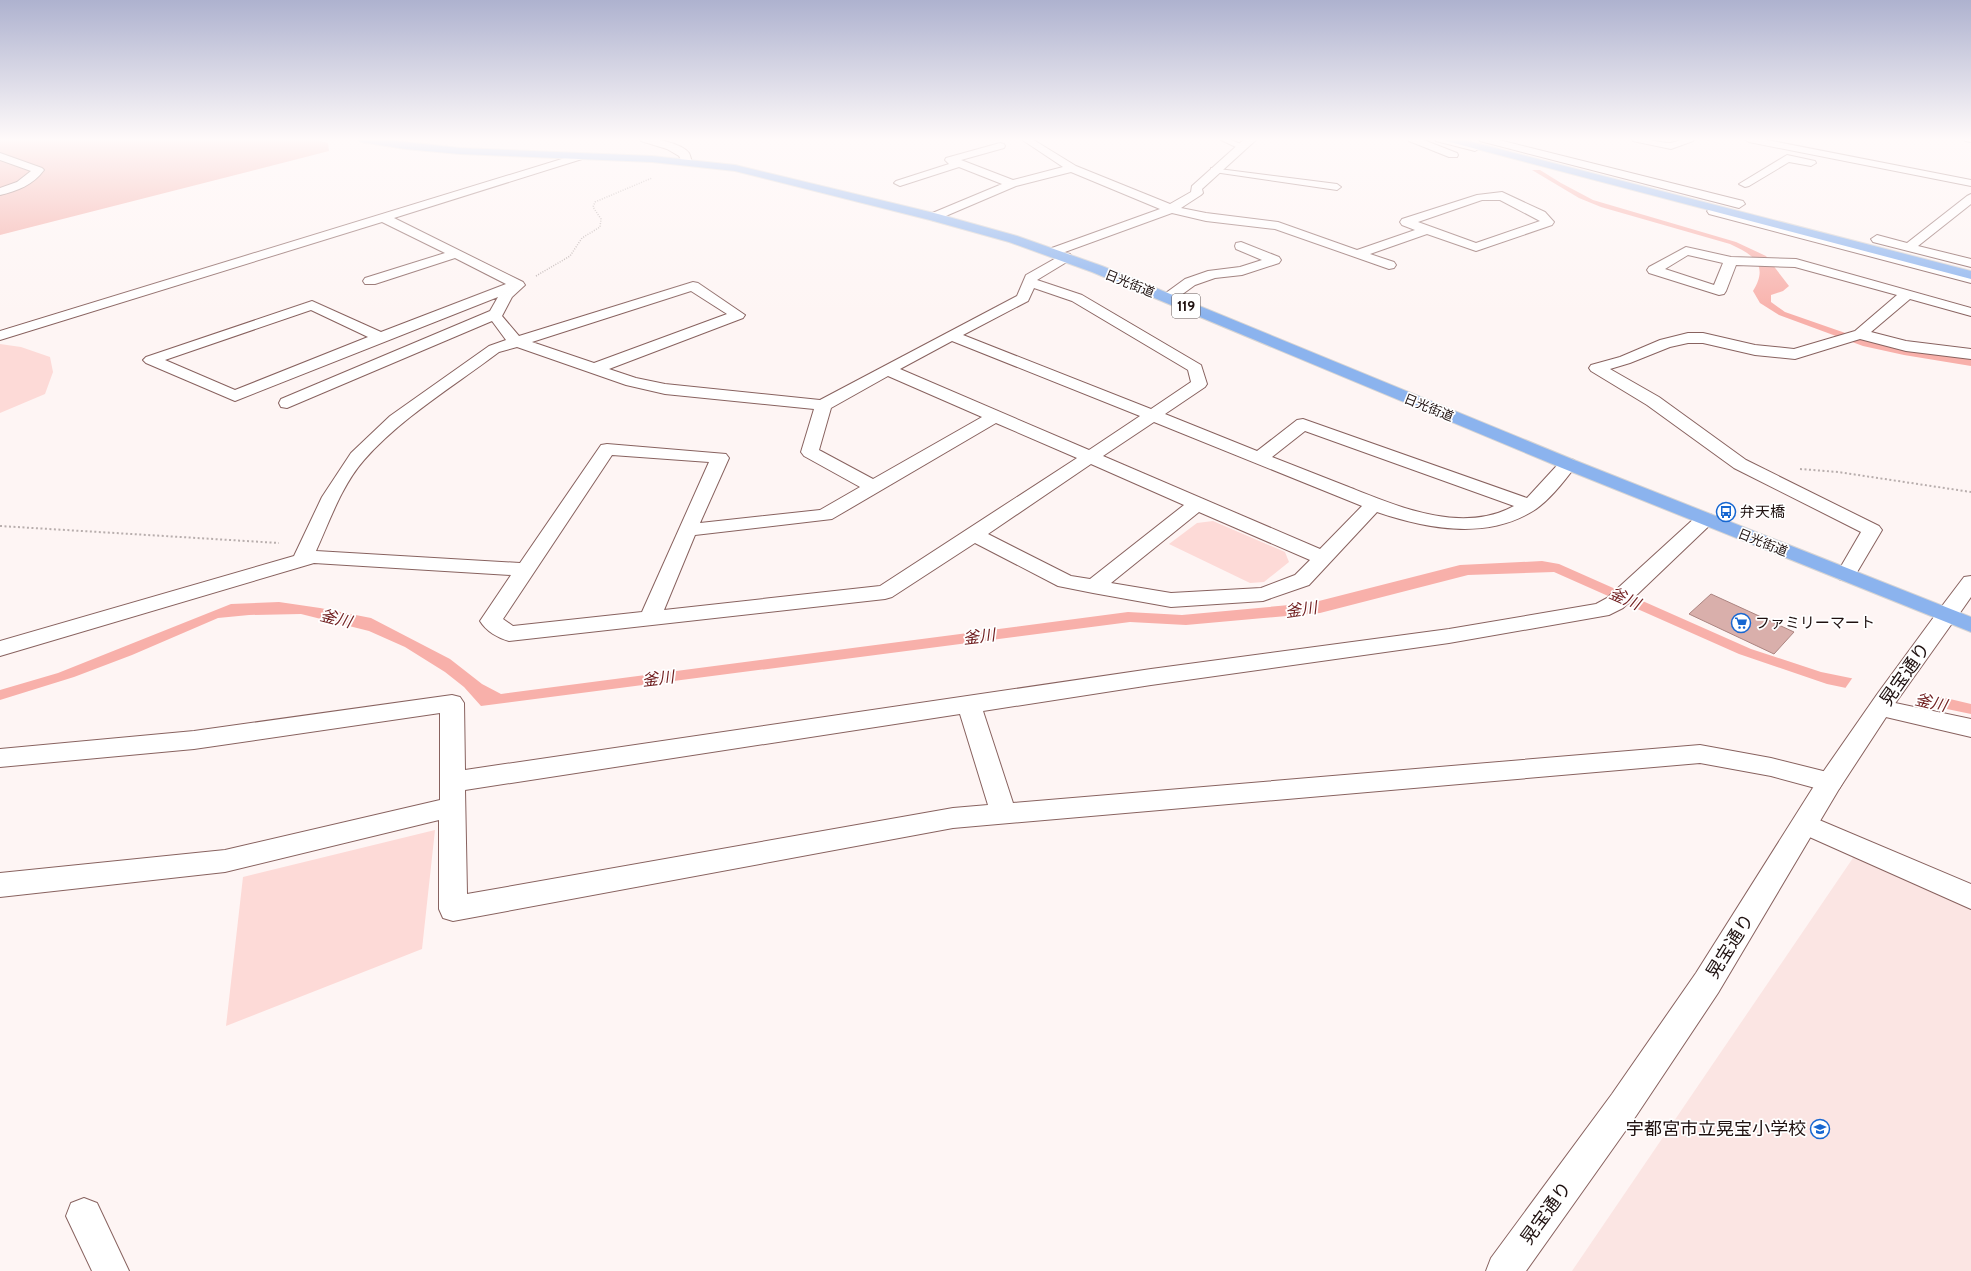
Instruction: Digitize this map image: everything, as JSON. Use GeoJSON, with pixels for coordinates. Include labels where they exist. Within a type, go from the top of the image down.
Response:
{"type":"FeatureCollection","features":[{"type":"Feature","properties":{"kind":"highway","name":"日光街道"},"geometry":{"type":"LineString","coordinates":[[859,198],[934,217],[1059,255],[1168,298],[1264,340],[1568,464],[1971,624]]}},
{"type":"Feature","properties":{"kind":"highway"},"geometry":{"type":"LineString","coordinates":[[1679,198],[1971,275]]}},
{"type":"Feature","properties":{"kind":"highway"},"geometry":{"type":"LineString","coordinates":[[1706,198],[1971,267]]}},
{"type":"Feature","properties":{"kind":"street"},"geometry":{"type":"LineString","coordinates":[[0,336],[444,198]]}},
{"type":"Feature","properties":{"kind":"street"},"geometry":{"type":"LineString","coordinates":[[934,217],[978,198]]}},
{"type":"Feature","properties":{"kind":"street"},"geometry":{"type":"LineString","coordinates":[[1144,198],[1170,209],[1229,221],[1263,223],[1389,265]]}},
{"type":"Feature","properties":{"kind":"street"},"geometry":{"type":"LineString","coordinates":[[496,314],[495,316],[515,341],[632,382],[665,389],[823,405],[1023,298],[1031,278],[1059,255],[1170,209],[1188,198]]}},
{"type":"Feature","properties":{"kind":"street"},"geometry":{"type":"LineString","coordinates":[[1477,198],[1406,222],[1476,247],[1548,222],[1541,215],[1507,198]]}},
{"type":"Feature","properties":{"kind":"street"},"geometry":{"type":"LineString","coordinates":[[1667,198],[1971,279]]}},
{"type":"Feature","properties":{"kind":"street"},"geometry":{"type":"LineString","coordinates":[[1719,198],[1971,263]]}},
{"type":"Feature","properties":{"kind":"street"},"geometry":{"type":"LineString","coordinates":[[1913,243],[1971,198]]}},
{"type":"Feature","properties":{"kind":"street"},"geometry":{"type":"LineString","coordinates":[[383,217],[518,285]]}},
{"type":"Feature","properties":{"kind":"street"},"geometry":{"type":"LineString","coordinates":[[1356,254],[1427,230]]}},
{"type":"Feature","properties":{"kind":"street"},"geometry":{"type":"LineString","coordinates":[[1168,298],[1190,282],[1213,274],[1242,271],[1274,260],[1241,246]]}},
{"type":"Feature","properties":{"kind":"street"},"geometry":{"type":"LineString","coordinates":[[1731,261],[1720,291],[1654,270],[1686,251],[1731,261],[1796,263],[1971,312]]}},
{"type":"Feature","properties":{"kind":"street"},"geometry":{"type":"LineString","coordinates":[[370,281],[455,254]]}},
{"type":"Feature","properties":{"kind":"street"},"geometry":{"type":"LineString","coordinates":[[650,618],[720,458],[607,449],[490,621],[509,634],[885,592],[1199,384],[1195,368],[1077,298],[1029,282]]}},
{"type":"Feature","properties":{"kind":"street"},"geometry":{"type":"LineString","coordinates":[[287,403],[496,314],[506,295],[518,285]]}},
{"type":"Feature","properties":{"kind":"street"},"geometry":{"type":"LineString","coordinates":[[378,338],[312,304],[151,360],[235,396],[378,338],[518,285]]}},
{"type":"Feature","properties":{"kind":"street"},"geometry":{"type":"LineString","coordinates":[[310,551],[331,498],[357,457],[396,420],[494,349],[515,341],[693,286],[738,315],[593,369]]}},
{"type":"Feature","properties":{"kind":"street"},"geometry":{"type":"LineString","coordinates":[[1846,575],[1872,530],[1740,464],[1653,401],[1597,368],[1625,360],[1665,343],[1688,338],[1703,338],[1755,350],[1795,354],[1860,334],[1907,294]]}},
{"type":"Feature","properties":{"kind":"street"},"geometry":{"type":"LineString","coordinates":[[1860,334],[1906,346],[1971,354]]}},
{"type":"Feature","properties":{"kind":"street"},"geometry":{"type":"LineString","coordinates":[[950,336],[1374,504],[1402,514],[1429,521],[1490,522],[1510,517],[1529,505],[1568,464]]}},
{"type":"Feature","properties":{"kind":"street"},"geometry":{"type":"LineString","coordinates":[[888,370],[1323,558]]}},
{"type":"Feature","properties":{"kind":"street"},"geometry":{"type":"LineString","coordinates":[[823,405],[810,452],[873,486]]}},
{"type":"Feature","properties":{"kind":"street"},"geometry":{"type":"LineString","coordinates":[[688,530],[824,516],[995,416]]}},
{"type":"Feature","properties":{"kind":"street"},"geometry":{"type":"LineString","coordinates":[[1258,459],[1303,424],[1529,505]]}},
{"type":"Feature","properties":{"kind":"street"},"geometry":{"type":"LineString","coordinates":[[1093,587],[1197,504]]}},
{"type":"Feature","properties":{"kind":"street"},"geometry":{"type":"LineString","coordinates":[[974,534],[1065,581],[1093,587],[1171,600],[1263,594],[1302,580],[1374,504]]}},
{"type":"Feature","properties":{"kind":"street"},"geometry":{"type":"LineString","coordinates":[[0,885],[225,862],[452,795],[969,704],[1449,636],[1601,610],[1621,597],[1705,519]]}},
{"type":"Feature","properties":{"kind":"street"},"geometry":{"type":"LineString","coordinates":[[0,649],[310,551],[525,570]]}},
{"type":"Feature","properties":{"kind":"street","name":"晃宝通り"},"geometry":{"type":"LineString","coordinates":[[1504,1271],[1624,1105],[1708,983],[1830,782],[1971,582]]}},
{"type":"Feature","properties":{"kind":"street"},"geometry":{"type":"LineString","coordinates":[[1888,698],[1971,728]]}},
{"type":"Feature","properties":{"kind":"street"},"geometry":{"type":"LineString","coordinates":[[0,758],[194,740],[452,703],[453,909],[953,818],[1700,754],[1771,767],[1830,782]]}},
{"type":"Feature","properties":{"kind":"street"},"geometry":{"type":"LineString","coordinates":[[969,704],[1004,814]]}},
{"type":"Feature","properties":{"kind":"street"},"geometry":{"type":"LineString","coordinates":[[1805,824],[1971,897]]}},
{"type":"Feature","properties":{"kind":"street"},"geometry":{"type":"LineString","coordinates":[[84,1216],[111,1271]]}},
{"type":"Feature","properties":{"kind":"path"},"geometry":{"type":"LineString","coordinates":[[506,295],[570,256],[582,238],[600,227],[601,219],[593,206],[595,202],[603,198]]}},
{"type":"Feature","properties":{"kind":"path"},"geometry":{"type":"LineString","coordinates":[[1793,468],[1838,472],[1971,492]]}},
{"type":"Feature","properties":{"kind":"path"},"geometry":{"type":"LineString","coordinates":[[0,526],[310,551]]}},
{"type":"Feature","properties":{"kind":"shaded area"},"geometry":{"type":"Polygon","coordinates":[[[0,198],[144,198],[0,235],[0,198]]]}},
{"type":"Feature","properties":{"kind":"shaded area"},"geometry":{"type":"Polygon","coordinates":[[[0,344],[21,347],[50,357],[53,372],[45,394],[0,413],[0,344]]]}},
{"type":"Feature","properties":{"kind":"shaded area"},"geometry":{"type":"Polygon","coordinates":[[[1213,521],[1285,552],[1289,562],[1264,582],[1250,583],[1169,544],[1197,523],[1213,521]]]}},
{"type":"Feature","properties":{"kind":"shaded area"},"geometry":{"type":"Polygon","coordinates":[[[435,830],[422,949],[226,1026],[243,877],[435,830]]]}},
{"type":"Feature","properties":{"kind":"shaded area","name":"宇都宮市立晃宝小学校"},"geometry":{"type":"Polygon","coordinates":[[[1855,855],[1971,907],[1971,1271],[1572,1271],[1855,855]]]}},
{"type":"Feature","properties":{"kind":"water"},"geometry":{"type":"Polygon","coordinates":[[[1580,198],[1590,198],[1736,242],[1766,256],[1789,286],[1783,291],[1771,295],[1771,302],[1785,312],[1874,343],[1904,350],[1971,359],[1971,366],[1904,355],[1863,346],[1779,315],[1760,303],[1753,291],[1758,282],[1760,274],[1759,268],[1752,257],[1746,252],[1730,244],[1601,207],[1580,198]]]}},
{"type":"Feature","properties":{"kind":"water","name":"釜川"},"geometry":{"type":"Polygon","coordinates":[[[1542,561],[1559,564],[1751,649],[1821,672],[1971,704],[1971,714],[1827,684],[1739,654],[1554,572],[1468,575],[1320,613],[1186,625],[1130,622],[481,706],[464,687],[445,672],[405,647],[369,631],[301,614],[249,615],[218,618],[132,655],[74,677],[0,700],[0,690],[58,673],[231,604],[279,602],[371,618],[450,659],[482,684],[501,694],[1128,612],[1182,615],[1311,603],[1460,565],[1542,561]]]}},
{"type":"Feature","properties":{"kind":"pier"},"geometry":{"type":"Polygon","coordinates":[[[1853,677],[1940,695],[1931,708],[1844,690],[1853,677]]]}},
{"type":"Feature","properties":{"kind":"building","name":"ファミリーマート"},"geometry":{"type":"Polygon","coordinates":[[[1711,594],[1794,632],[1774,654],[1689,614],[1711,594]]]}},
{"type":"Feature","properties":{"kind":"place","name":"弁天橋"},"geometry":{"type":"Point","coordinates":[1726,512]}},
{"type":"Feature","properties":{"kind":"place","name":"ファミリーマート"},"geometry":{"type":"Point","coordinates":[1741,623]}},
{"type":"Feature","properties":{"kind":"place","name":"宇都宮市立晃宝小学校"},"geometry":{"type":"Point","coordinates":[1820,1129]}}]}
